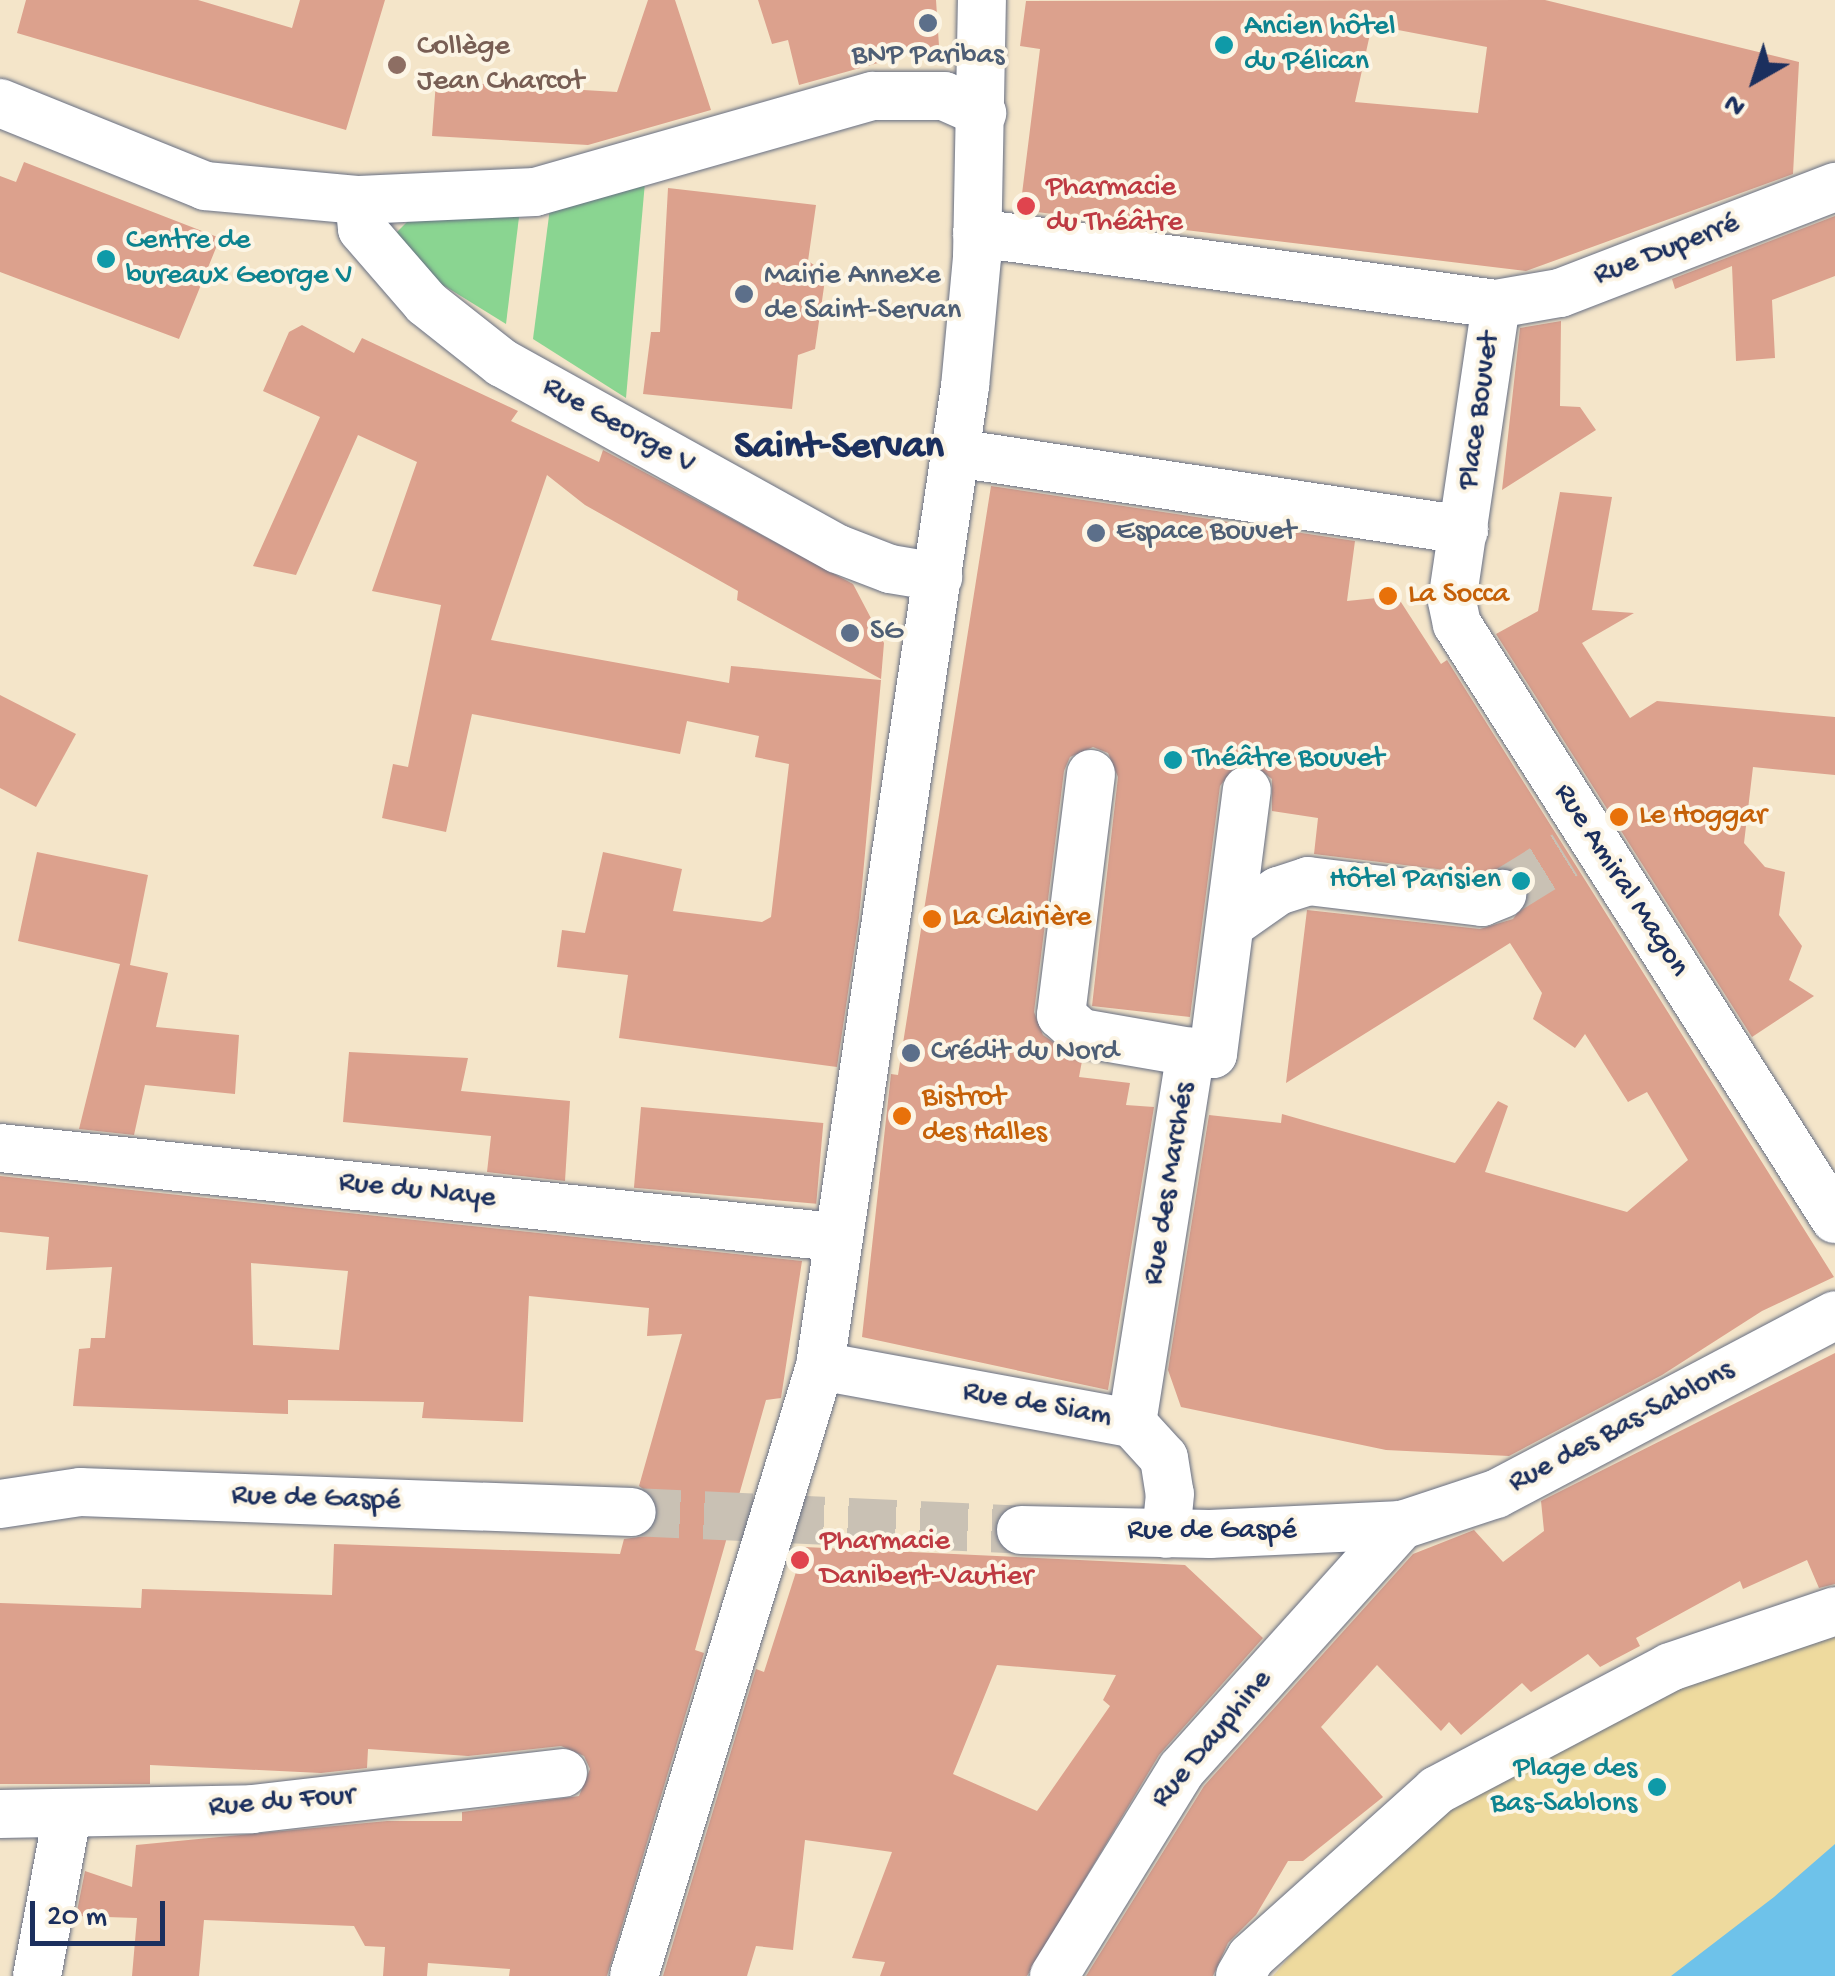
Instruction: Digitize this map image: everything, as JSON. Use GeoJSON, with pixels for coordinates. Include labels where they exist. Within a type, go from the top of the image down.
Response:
{"type":"FeatureCollection","features":[{"type":"Feature","properties":{"kind":"street"},"geometry":{"type":"LineString","coordinates":[[634,1976],[820,1366],[834,1237],[956,453],[977,234],[982,0]]}},
{"type":"Feature","properties":{"kind":"street"},"geometry":{"type":"LineString","coordinates":[[0,103],[91,135],[210,163],[292,192],[359,200],[536,192],[873,96],[944,96],[982,113]]}},
{"type":"Feature","properties":{"kind":"street","name":"Rue Duperré"},"geometry":{"type":"LineString","coordinates":[[1496,304],[1560,293],[1835,186]]}},
{"type":"Feature","properties":{"kind":"street","name":"Rue George V"},"geometry":{"type":"LineString","coordinates":[[359,200],[362,230],[414,288],[502,363],[838,549],[890,569],[938,577]]}},
{"type":"Feature","properties":{"kind":"street","name":"Place Bouvet"},"geometry":{"type":"LineString","coordinates":[[956,453],[1464,530],[1496,304],[977,234]]}},
{"type":"Feature","properties":{"kind":"street","name":"Rue Amiral Magon"},"geometry":{"type":"LineString","coordinates":[[1464,530],[1452,601],[1457,624],[1579,846],[1835,1219]]}},
{"type":"Feature","properties":{"kind":"street"},"geometry":{"type":"LineString","coordinates":[[1091,774],[1061,1015],[1081,1033],[1192,1052]]}},
{"type":"Feature","properties":{"kind":"street","name":"Rue des Marchés"},"geometry":{"type":"LineString","coordinates":[[1132,1423],[1192,1052],[1214,1054],[1234,922],[1247,790]]}},
{"type":"Feature","properties":{"kind":"street"},"geometry":{"type":"LineString","coordinates":[[1234,922],[1278,891],[1308,880],[1482,902],[1502,894]]}},
{"type":"Feature","properties":{"kind":"street","name":"Rue du Naye"},"geometry":{"type":"LineString","coordinates":[[0,1148],[834,1237]]}},
{"type":"Feature","properties":{"kind":"street","name":"Rue des Bas-Sablons"},"geometry":{"type":"LineString","coordinates":[[1402,1526],[1496,1494],[1835,1315]]}},
{"type":"Feature","properties":{"kind":"street","name":"Rue de Siam"},"geometry":{"type":"LineString","coordinates":[[820,1366],[1132,1423],[1164,1458],[1170,1494],[1166,1534]]}},
{"type":"Feature","properties":{"kind":"street","name":"Rue de Gaspé"},"geometry":{"type":"LineString","coordinates":[[0,1504],[80,1492],[632,1512]]}},
{"type":"Feature","properties":{"kind":"street","name":"Rue de Gaspé"},"geometry":{"type":"LineString","coordinates":[[1021,1530],[1166,1534],[1402,1526]]}},
{"type":"Feature","properties":{"kind":"street","name":"Rue Dauphine"},"geometry":{"type":"LineString","coordinates":[[1054,1976],[1182,1769],[1402,1526]]}},
{"type":"Feature","properties":{"kind":"street"},"geometry":{"type":"LineString","coordinates":[[1240,1976],[1251,1957],[1437,1790],[1670,1668],[1835,1611]]}},
{"type":"Feature","properties":{"kind":"street","name":"Rue du Four"},"geometry":{"type":"LineString","coordinates":[[0,1814],[67,1816],[252,1809],[564,1773]]}},
{"type":"Feature","properties":{"kind":"street"},"geometry":{"type":"LineString","coordinates":[[37,1976],[67,1816]]}},
{"type":"Feature","properties":{"kind":"green space"},"geometry":{"type":"Polygon","coordinates":[[[645,182],[626,398],[533,339],[550,208],[645,182]]]}},
{"type":"Feature","properties":{"kind":"green space"},"geometry":{"type":"Polygon","coordinates":[[[412,217],[519,217],[506,324],[401,259],[395,234],[412,217]]]}},
{"type":"Feature","properties":{"kind":"sand","name":"Plage des Bas-Sablons"},"geometry":{"type":"Polygon","coordinates":[[[1835,1637],[1835,1948],[1793,1976],[1273,1976],[1348,1888],[1432,1815],[1671,1688],[1835,1637]]]}},
{"type":"Feature","properties":{"kind":"water"},"geometry":{"type":"Polygon","coordinates":[[[1835,1844],[1835,1976],[1671,1976],[1774,1897],[1835,1844]]]}},
{"type":"Feature","properties":{"kind":"building"},"geometry":{"type":"Polygon","coordinates":[[[26,0],[198,0],[292,28],[300,0],[385,0],[346,130],[17,33],[26,0]]]}},
{"type":"Feature","properties":{"kind":"building"},"geometry":{"type":"Polygon","coordinates":[[[648,0],[675,0],[711,110],[588,145],[432,136],[436,81],[617,92],[648,0]]]}},
{"type":"Feature","properties":{"kind":"building"},"geometry":{"type":"Polygon","coordinates":[[[758,0],[936,0],[939,46],[799,85],[788,40],[772,44],[758,0]]]}},
{"type":"Feature","properties":{"kind":"building"},"geometry":{"type":"Polygon","coordinates":[[[1545,0],[1799,62],[1793,174],[1526,271],[1020,210],[1040,49],[1020,46],[1026,1],[1545,0]],[[1372,25],[1355,102],[1478,113],[1487,47],[1372,25]]]}},
{"type":"Feature","properties":{"kind":"building","name":"Centre de bureaux George V"},"geometry":{"type":"Polygon","coordinates":[[[24,162],[220,238],[179,339],[0,272],[0,176],[16,182],[24,162]]]}},
{"type":"Feature","properties":{"kind":"building","name":"Mairie Annexe de Saint-Servan"},"geometry":{"type":"Polygon","coordinates":[[[668,188],[816,205],[808,261],[826,273],[815,349],[798,355],[792,409],[643,394],[651,332],[660,332],[668,188]]]}},
{"type":"Feature","properties":{"kind":"building"},"geometry":{"type":"Polygon","coordinates":[[[1835,216],[1835,276],[1772,300],[1775,358],[1736,361],[1732,266],[1675,289],[1672,279],[1835,216]]]}},
{"type":"Feature","properties":{"kind":"building"},"geometry":{"type":"Polygon","coordinates":[[[1561,321],[1560,406],[1580,407],[1596,430],[1502,490],[1520,328],[1561,321]]]}},
{"type":"Feature","properties":{"kind":"building"},"geometry":{"type":"Polygon","coordinates":[[[302,325],[354,353],[362,338],[518,411],[511,421],[599,462],[603,450],[853,584],[884,643],[881,679],[737,600],[738,591],[585,505],[547,475],[491,640],[729,683],[731,666],[881,680],[859,918],[837,1067],[619,1038],[628,975],[557,967],[562,930],[585,933],[603,852],[682,869],[673,911],[762,922],[771,917],[789,764],[755,757],[759,736],[687,721],[680,754],[472,714],[446,832],[382,818],[393,764],[408,767],[441,605],[372,591],[417,462],[358,435],[296,575],[253,566],[320,417],[263,391],[289,332],[302,325]]]}},
{"type":"Feature","properties":{"kind":"building"},"geometry":{"type":"Polygon","coordinates":[[[991,486],[1355,541],[1347,601],[1397,596],[1441,664],[1447,660],[1834,1277],[1762,1311],[1662,1375],[1509,1456],[1386,1450],[1181,1407],[1168,1370],[1209,1115],[1281,1123],[1282,1114],[1455,1163],[1498,1101],[1508,1106],[1485,1172],[1627,1212],[1688,1160],[1647,1092],[1628,1102],[1585,1034],[1575,1048],[1533,1019],[1542,993],[1510,943],[1286,1083],[1307,910],[1480,929],[1513,919],[1529,897],[1527,883],[1507,867],[1478,874],[1314,854],[1318,818],[1272,811],[1272,779],[1251,763],[1236,765],[1220,786],[1190,1017],[1092,1006],[1118,777],[1108,753],[1093,747],[1070,757],[1064,771],[1034,1012],[1043,1035],[1082,1061],[1079,1077],[1130,1083],[1126,1105],[1154,1107],[1108,1390],[862,1337],[891,1074],[898,1075],[991,486]]]}},
{"type":"Feature","properties":{"kind":"building"},"geometry":{"type":"Polygon","coordinates":[[[1560,492],[1612,497],[1592,610],[1634,613],[1582,643],[1630,718],[1657,701],[1835,717],[1835,775],[1753,767],[1744,843],[1765,867],[1785,872],[1779,915],[1802,946],[1789,980],[1814,996],[1752,1037],[1496,634],[1538,611],[1560,492]]]}},
{"type":"Feature","properties":{"kind":"building"},"geometry":{"type":"Polygon","coordinates":[[[0,695],[76,734],[36,807],[0,788],[0,695]]]}},
{"type":"Feature","properties":{"kind":"building"},"geometry":{"type":"Polygon","coordinates":[[[37,852],[148,875],[130,965],[168,973],[156,1027],[239,1035],[235,1094],[145,1085],[134,1135],[79,1129],[120,964],[18,941],[37,852]]]}},
{"type":"Feature","properties":{"kind":"building"},"geometry":{"type":"Polygon","coordinates":[[[349,1052],[468,1058],[461,1091],[570,1101],[565,1181],[487,1172],[491,1136],[343,1122],[349,1052]]]}},
{"type":"Feature","properties":{"kind":"building"},"geometry":{"type":"Polygon","coordinates":[[[641,1107],[823,1123],[816,1204],[634,1188],[641,1107]]]}},
{"type":"Feature","properties":{"kind":"building"},"geometry":{"type":"Polygon","coordinates":[[[0,1176],[802,1261],[781,1398],[766,1400],[695,1650],[704,1653],[607,1976],[509,1976],[510,1969],[428,1963],[427,1976],[383,1976],[385,1947],[365,1946],[354,1926],[204,1920],[199,1976],[132,1976],[137,1918],[76,1916],[85,1871],[132,1887],[136,1845],[387,1821],[462,1821],[462,1812],[579,1796],[590,1769],[584,1756],[561,1746],[468,1756],[368,1749],[367,1768],[321,1773],[150,1765],[150,1784],[0,1784],[0,1603],[141,1608],[142,1589],[332,1595],[334,1544],[620,1554],[624,1539],[646,1536],[659,1514],[656,1498],[639,1486],[682,1334],[647,1336],[649,1308],[529,1296],[523,1422],[422,1418],[424,1402],[288,1400],[288,1414],[73,1406],[79,1349],[90,1348],[91,1338],[105,1338],[112,1267],[46,1270],[49,1237],[0,1232],[0,1176]],[[251,1263],[253,1345],[339,1350],[348,1271],[251,1263]]]}},
{"type":"Feature","properties":{"kind":"building"},"geometry":{"type":"Polygon","coordinates":[[[1835,1353],[1835,1584],[1819,1588],[1807,1560],[1743,1589],[1740,1581],[1636,1638],[1640,1646],[1600,1667],[1588,1654],[1531,1692],[1522,1683],[1461,1735],[1449,1722],[1441,1731],[1377,1665],[1321,1727],[1383,1797],[1303,1861],[1288,1861],[1256,1915],[1228,1943],[1213,1976],[1086,1976],[1204,1786],[1413,1554],[1474,1530],[1503,1562],[1544,1531],[1541,1501],[1835,1353]]]}},
{"type":"Feature","properties":{"kind":"building"},"geometry":{"type":"Polygon","coordinates":[[[804,1547],[1185,1565],[1263,1638],[1159,1755],[1027,1976],[880,1976],[885,1962],[852,1958],[892,1852],[805,1840],[793,1950],[756,1946],[747,1976],[663,1976],[756,1669],[764,1672],[804,1547]],[[997,1665],[953,1774],[1037,1811],[1110,1706],[1103,1700],[1116,1675],[997,1665]]]}},
{"type":"Feature","properties":{"kind":"tunnel"},"geometry":{"type":"LineString","coordinates":[[1502,894],[1565,855]]}},
{"type":"Feature","properties":{"kind":"tunnel"},"geometry":{"type":"LineString","coordinates":[[632,1512],[1021,1530]]}},
{"type":"Feature","properties":{"kind":"place","name":"BNP Paribas"},"geometry":{"type":"Point","coordinates":[928,23]}},
{"type":"Feature","properties":{"kind":"place","name":"Ancien hôtel du Pélican"},"geometry":{"type":"Point","coordinates":[1224,45]}},
{"type":"Feature","properties":{"kind":"place","name":"Collège Jean Charcot"},"geometry":{"type":"Point","coordinates":[397,65]}},
{"type":"Feature","properties":{"kind":"place","name":"Pharmacie du Théâtre"},"geometry":{"type":"Point","coordinates":[1026,206]}},
{"type":"Feature","properties":{"kind":"place","name":"Centre de bureaux George V"},"geometry":{"type":"Point","coordinates":[106,259]}},
{"type":"Feature","properties":{"kind":"place","name":"Mairie Annexe de Saint-Servan"},"geometry":{"type":"Point","coordinates":[744,294]}},
{"type":"Feature","properties":{"kind":"place","name":"Espace Bouvet"},"geometry":{"type":"Point","coordinates":[1096,533]}},
{"type":"Feature","properties":{"kind":"place","name":"La Socca"},"geometry":{"type":"Point","coordinates":[1388,596]}},
{"type":"Feature","properties":{"kind":"place","name":"SG"},"geometry":{"type":"Point","coordinates":[850,633]}},
{"type":"Feature","properties":{"kind":"place","name":"Théâtre Bouvet"},"geometry":{"type":"Point","coordinates":[1173,760]}},
{"type":"Feature","properties":{"kind":"place","name":"Le Hoggar"},"geometry":{"type":"Point","coordinates":[1619,817]}},
{"type":"Feature","properties":{"kind":"place","name":"Hôtel Parisien"},"geometry":{"type":"Point","coordinates":[1521,881]}},
{"type":"Feature","properties":{"kind":"place","name":"La Clairière"},"geometry":{"type":"Point","coordinates":[932,919]}},
{"type":"Feature","properties":{"kind":"place","name":"Crédit du Nord"},"geometry":{"type":"Point","coordinates":[911,1053]}},
{"type":"Feature","properties":{"kind":"place","name":"Bistrot des Halles"},"geometry":{"type":"Point","coordinates":[902,1116]}},
{"type":"Feature","properties":{"kind":"place","name":"Pharmacie Danibert-Vautier"},"geometry":{"type":"Point","coordinates":[800,1560]}},
{"type":"Feature","properties":{"kind":"place","name":"Plage des Bas-Sablons"},"geometry":{"type":"Point","coordinates":[1657,1787]}},
{"type":"Feature","properties":{"kind":"district","name":"Saint-Servan"},"geometry":{"type":"Point","coordinates":[839,448]}}]}
